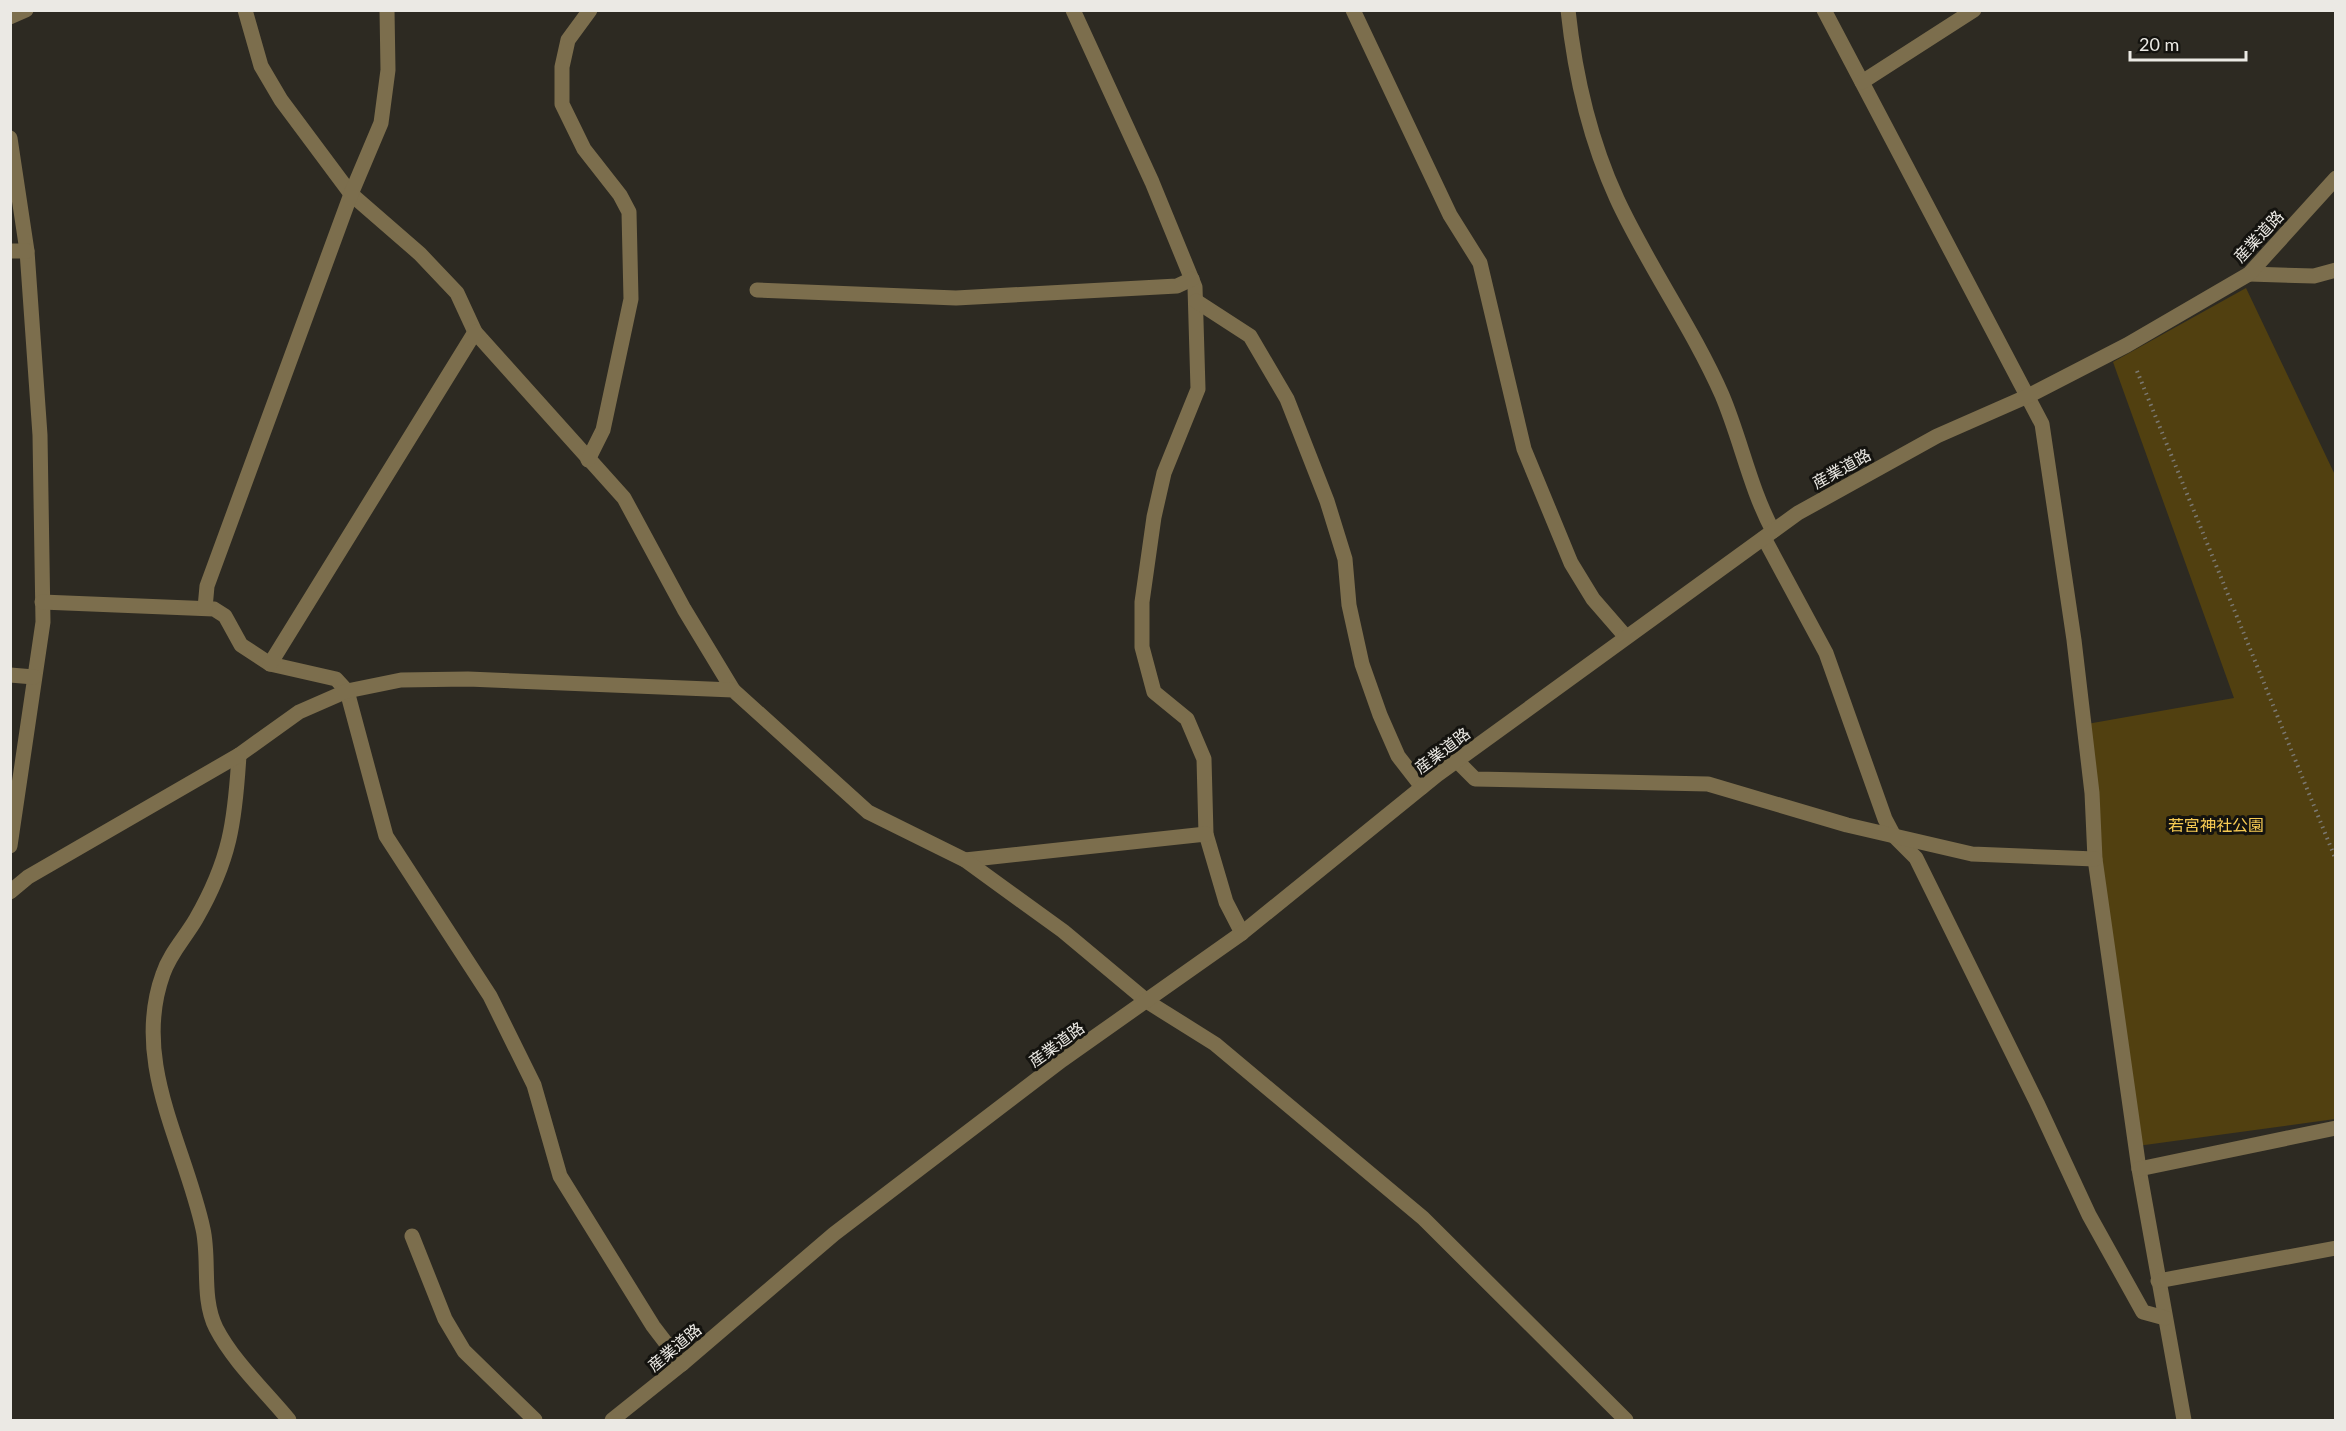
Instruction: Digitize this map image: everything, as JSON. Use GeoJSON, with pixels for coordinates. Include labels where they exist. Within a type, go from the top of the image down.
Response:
{"type":"FeatureCollection","features":[{"type":"Feature","properties":{"kind":"street"},"geometry":{"type":"LineString","coordinates":[[10,17],[26,10]]}},
{"type":"Feature","properties":{"kind":"street"},"geometry":{"type":"LineString","coordinates":[[245,10],[261,66],[281,100],[351,194],[420,254],[457,293],[475,332],[624,498],[684,609],[733,690],[868,812],[966,860],[1095,957],[1148,1002],[1215,1044],[1423,1218],[1626,1420]]}},
{"type":"Feature","properties":{"kind":"street"},"geometry":{"type":"LineString","coordinates":[[205,608],[207,586],[351,194],[381,123],[388,70],[387,10]]}},
{"type":"Feature","properties":{"kind":"street"},"geometry":{"type":"LineString","coordinates":[[588,460],[603,430],[631,299],[629,212],[620,195],[584,149],[562,104],[562,67],[568,40],[590,10]]}},
{"type":"Feature","properties":{"kind":"street"},"geometry":{"type":"LineString","coordinates":[[1073,10],[1152,182],[1191,279],[1196,301],[1198,389],[1164,473],[1154,517],[1142,602],[1142,647],[1154,692],[1187,719],[1204,759],[1206,834],[1226,902],[1242,933]]}},
{"type":"Feature","properties":{"kind":"street"},"geometry":{"type":"LineString","coordinates":[[1353,10],[1450,215],[1480,263],[1524,449],[1562,542],[1593,599],[1626,637]]}},
{"type":"Feature","properties":{"kind":"street"},"geometry":{"type":"LineString","coordinates":[[1568,10],[1575,70],[1592,138],[1617,200],[1690,332],[1722,396],[1768,534],[1826,653],[1874,791],[1894,836],[1916,858],[1956,936],[2089,1215],[2123,1280],[2143,1312],[2165,1318]]}},
{"type":"Feature","properties":{"kind":"street"},"geometry":{"type":"LineString","coordinates":[[1824,10],[1955,263],[2042,424],[2074,640],[2092,793],[2095,858],[2139,1169],[2184,1420]]}},
{"type":"Feature","properties":{"kind":"street"},"geometry":{"type":"LineString","coordinates":[[1862,82],[1974,10]]}},
{"type":"Feature","properties":{"kind":"street"},"geometry":{"type":"LineString","coordinates":[[10,138],[27,251],[40,435],[43,622],[10,846]]}},
{"type":"Feature","properties":{"kind":"street","name":"産業道路"},"geometry":{"type":"LineString","coordinates":[[612,1420],[682,1364],[834,1234],[1062,1060],[1148,1002],[1242,933],[1422,787],[1768,534],[1798,513],[1937,436],[2028,396],[2127,345],[2249,274],[2336,178]]}},
{"type":"Feature","properties":{"kind":"street"},"geometry":{"type":"LineString","coordinates":[[10,251],[27,251]]}},
{"type":"Feature","properties":{"kind":"street"},"geometry":{"type":"LineString","coordinates":[[2249,274],[2314,276],[2336,270]]}},
{"type":"Feature","properties":{"kind":"street"},"geometry":{"type":"LineString","coordinates":[[757,290],[956,298],[1177,286],[1191,279]]}},
{"type":"Feature","properties":{"kind":"street"},"geometry":{"type":"LineString","coordinates":[[1196,301],[1250,336],[1287,399],[1327,501],[1345,559],[1349,605],[1365,674],[1398,756],[1422,787]]}},
{"type":"Feature","properties":{"kind":"street"},"geometry":{"type":"LineString","coordinates":[[270,664],[475,332]]}},
{"type":"Feature","properties":{"kind":"street"},"geometry":{"type":"LineString","coordinates":[[42,602],[214,609],[225,616],[241,645],[270,664],[336,679],[347,691],[386,836],[490,996],[534,1085],[560,1176],[653,1326],[682,1364]]}},
{"type":"Feature","properties":{"kind":"street"},"geometry":{"type":"LineString","coordinates":[[10,675],[34,677]]}},
{"type":"Feature","properties":{"kind":"street"},"geometry":{"type":"LineString","coordinates":[[10,892],[28,877],[239,755],[298,712],[347,691],[401,680],[468,679],[733,690]]}},
{"type":"Feature","properties":{"kind":"street"},"geometry":{"type":"LineString","coordinates":[[239,755],[236,814],[220,873],[163,974],[154,1020],[154,1064],[164,1107],[204,1230],[208,1296],[215,1326],[289,1420]]}},
{"type":"Feature","properties":{"kind":"street"},"geometry":{"type":"LineString","coordinates":[[1457,761],[1475,779],[1491,781],[1653,781],[1708,784],[1847,825],[1972,854],[2095,858]]}},
{"type":"Feature","properties":{"kind":"street"},"geometry":{"type":"LineString","coordinates":[[966,860],[1206,834]]}},
{"type":"Feature","properties":{"kind":"street"},"geometry":{"type":"LineString","coordinates":[[2139,1169],[2336,1128]]}},
{"type":"Feature","properties":{"kind":"street"},"geometry":{"type":"LineString","coordinates":[[412,1236],[444,1319],[464,1351],[535,1420]]}},
{"type":"Feature","properties":{"kind":"street"},"geometry":{"type":"LineString","coordinates":[[2158,1281],[2336,1248]]}},
{"type":"Feature","properties":{"kind":"path"},"geometry":{"type":"LineString","coordinates":[[2127,345],[2336,860]]}},
{"type":"Feature","properties":{"kind":"green space","name":"若宮神社公園"},"geometry":{"type":"Polygon","coordinates":[[[2246,288],[2335,475],[2335,1119],[2130,1147],[2087,724],[2234,698],[2113,362],[2246,288]]]}}]}
